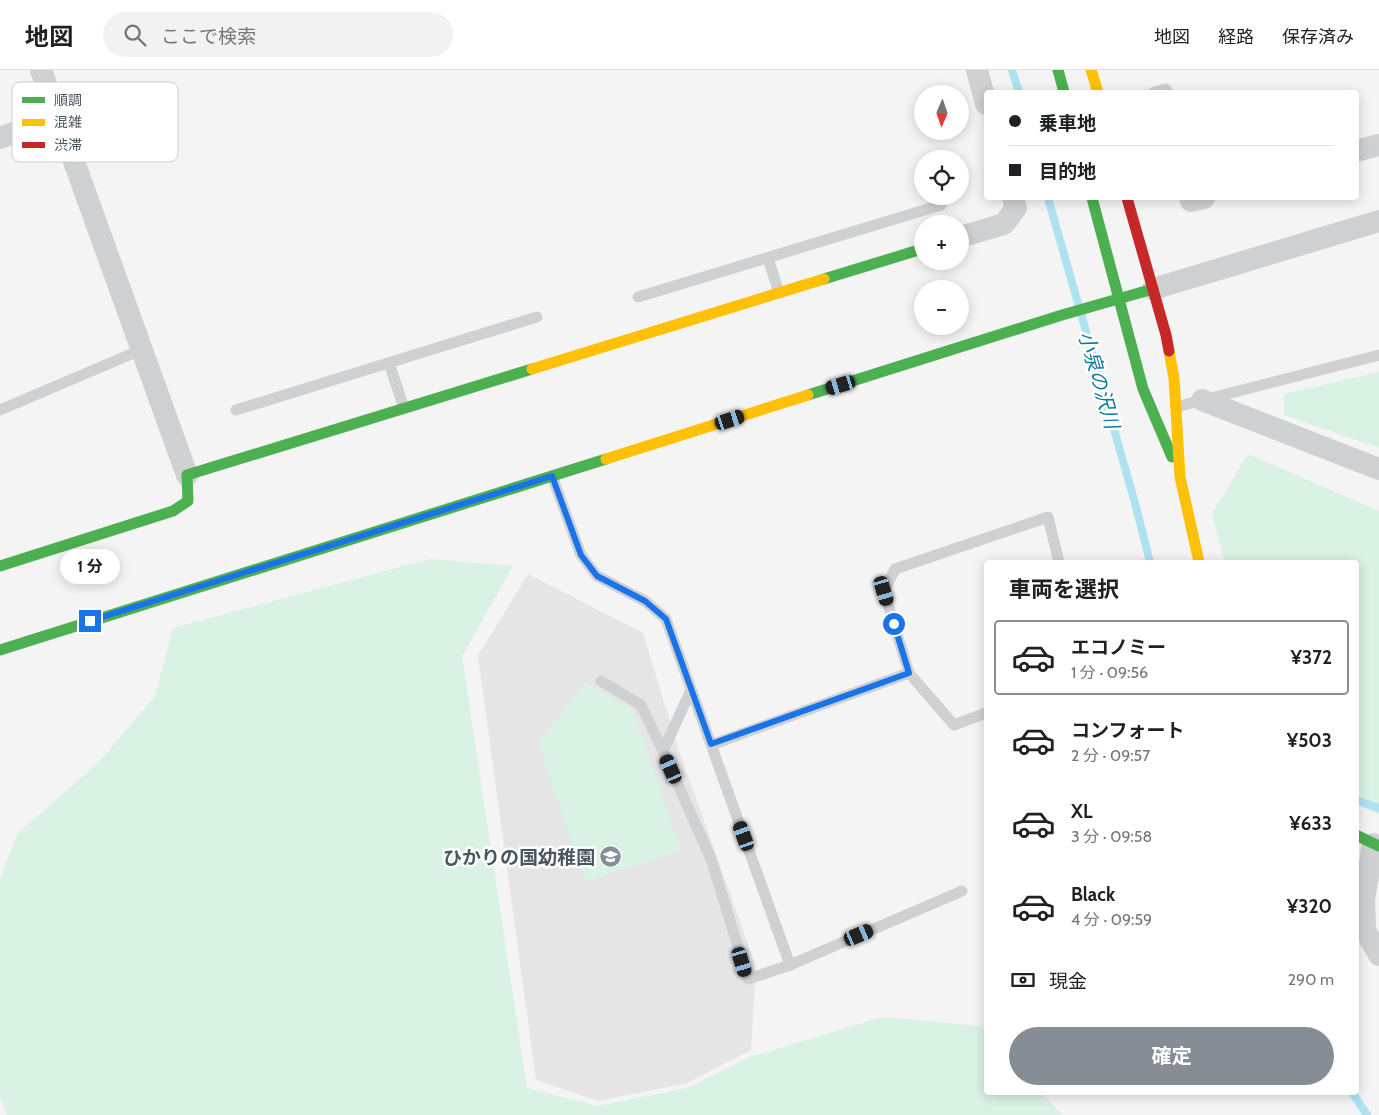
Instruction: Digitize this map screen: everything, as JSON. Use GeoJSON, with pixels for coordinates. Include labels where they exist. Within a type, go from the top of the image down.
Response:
{"type":"FeatureCollection","features":[{"type":"Feature","properties":{"kind":"street"},"geometry":{"type":"LineString","coordinates":[[41,70],[45,82]]}},
{"type":"Feature","properties":{"kind":"street"},"geometry":{"type":"LineString","coordinates":[[977,70],[984,96]]}},
{"type":"Feature","properties":{"kind":"street"},"geometry":{"type":"LineString","coordinates":[[1058,70],[1063,90]]}},
{"type":"Feature","properties":{"kind":"street"},"geometry":{"type":"LineString","coordinates":[[1091,70],[1097,90]]}},
{"type":"Feature","properties":{"kind":"street"},"geometry":{"type":"LineString","coordinates":[[0,138],[12,133]]}},
{"type":"Feature","properties":{"kind":"street"},"geometry":{"type":"LineString","coordinates":[[1359,151],[1379,145]]}},
{"type":"Feature","properties":{"kind":"street"},"geometry":{"type":"LineString","coordinates":[[0,566],[173,511],[188,501],[187,475],[75,162]]}},
{"type":"Feature","properties":{"kind":"street"},"geometry":{"type":"LineString","coordinates":[[969,234],[1004,224],[1016,208],[1014,200]]}},
{"type":"Feature","properties":{"kind":"street"},"geometry":{"type":"LineString","coordinates":[[1093,200],[1143,388],[1180,477]]}},
{"type":"Feature","properties":{"kind":"street"},"geometry":{"type":"LineString","coordinates":[[1128,200],[1166,335],[1174,378],[1180,477],[1199,560]]}},
{"type":"Feature","properties":{"kind":"street"},"geometry":{"type":"LineString","coordinates":[[0,650],[1062,315],[1379,221]]}},
{"type":"Feature","properties":{"kind":"street"},"geometry":{"type":"LineString","coordinates":[[187,475],[914,251]]}},
{"type":"Feature","properties":{"kind":"street"},"geometry":{"type":"LineString","coordinates":[[1202,400],[1379,468]]}},
{"type":"Feature","properties":{"kind":"street"},"geometry":{"type":"LineString","coordinates":[[1369,842],[1364,900],[1365,930],[1379,955]]}},
{"type":"Feature","properties":{"kind":"lane"},"geometry":{"type":"LineString","coordinates":[[638,297],[942,205]]}},
{"type":"Feature","properties":{"kind":"lane"},"geometry":{"type":"LineString","coordinates":[[768,258],[779,293]]}},
{"type":"Feature","properties":{"kind":"lane"},"geometry":{"type":"LineString","coordinates":[[236,410],[537,317]]}},
{"type":"Feature","properties":{"kind":"lane"},"geometry":{"type":"LineString","coordinates":[[0,410],[143,349]]}},
{"type":"Feature","properties":{"kind":"lane"},"geometry":{"type":"LineString","coordinates":[[1176,407],[1379,355]]}},
{"type":"Feature","properties":{"kind":"lane"},"geometry":{"type":"LineString","coordinates":[[389,363],[404,408]]}},
{"type":"Feature","properties":{"kind":"lane"},"geometry":{"type":"LineString","coordinates":[[552,476],[581,555],[597,576],[645,601],[666,619],[790,965]]}},
{"type":"Feature","properties":{"kind":"lane"},"geometry":{"type":"LineString","coordinates":[[984,714],[954,725],[909,673],[884,591],[895,569],[1048,517],[1059,560]]}},
{"type":"Feature","properties":{"kind":"lane"},"geometry":{"type":"LineString","coordinates":[[711,744],[909,673]]}},
{"type":"Feature","properties":{"kind":"lane"},"geometry":{"type":"LineString","coordinates":[[601,682],[641,704],[711,859],[748,979],[790,965],[962,891]]}},
{"type":"Feature","properties":{"kind":"lane"},"geometry":{"type":"LineString","coordinates":[[663,751],[691,690]]}},
{"type":"Feature","properties":{"kind":"shaded area","name":"ひかりの国幼稚園"},"geometry":{"type":"Polygon","coordinates":[[[528,574],[643,633],[678,748],[756,966],[751,1050],[687,1083],[598,1101],[536,1080],[478,656],[528,574]]]}},
{"type":"Feature","properties":{"kind":"green space"},"geometry":{"type":"Polygon","coordinates":[[[1379,372],[1379,448],[1284,415],[1284,394],[1379,372]]]}},
{"type":"Feature","properties":{"kind":"green space"},"geometry":{"type":"Polygon","coordinates":[[[1248,454],[1379,511],[1379,814],[1359,804],[1359,560],[1224,560],[1212,514],[1248,454]]]}},
{"type":"Feature","properties":{"kind":"green space"},"geometry":{"type":"Polygon","coordinates":[[[430,559],[513,566],[462,656],[527,1088],[597,1106],[687,1088],[747,1058],[882,1017],[980,1026],[984,1030],[984,1095],[1043,1095],[1062,1115],[7,1115],[0,1097],[0,880],[17,834],[99,762],[155,696],[173,628],[430,559]]]}},
{"type":"Feature","properties":{"kind":"green space"},"geometry":{"type":"Polygon","coordinates":[[[585,683],[633,710],[681,851],[585,882],[538,742],[585,683]]]}},
{"type":"Feature","properties":{"kind":"waterway","name":"小泉の沢川"},"geometry":{"type":"LineString","coordinates":[[1012,70],[1018,90]]}},
{"type":"Feature","properties":{"kind":"waterway","name":"小泉の沢川"},"geometry":{"type":"LineString","coordinates":[[1049,200],[1149,560]]}},
{"type":"Feature","properties":{"kind":"waterway"},"geometry":{"type":"LineString","coordinates":[[1359,801],[1379,808]]}},
{"type":"Feature","properties":{"kind":"waterway","name":"小泉の沢川"},"geometry":{"type":"LineString","coordinates":[[1354,1095],[1367,1115]]}},
{"type":"Feature","properties":{"kind":"traffic: fast"},"geometry":{"type":"LineString","coordinates":[[1058,70],[1063,90]]}},
{"type":"Feature","properties":{"kind":"traffic: fast"},"geometry":{"type":"LineString","coordinates":[[1093,200],[1143,389],[1172,457]]}},
{"type":"Feature","properties":{"kind":"traffic: fast"},"geometry":{"type":"LineString","coordinates":[[824,279],[914,251]]}},
{"type":"Feature","properties":{"kind":"traffic: fast"},"geometry":{"type":"LineString","coordinates":[[808,395],[1062,315],[1153,289]]}},
{"type":"Feature","properties":{"kind":"traffic: fast"},"geometry":{"type":"LineString","coordinates":[[0,566],[173,511],[188,501],[187,475],[532,369]]}},
{"type":"Feature","properties":{"kind":"traffic: fast"},"geometry":{"type":"LineString","coordinates":[[0,650],[606,459]]}},
{"type":"Feature","properties":{"kind":"traffic: fast"},"geometry":{"type":"LineString","coordinates":[[1359,836],[1379,846]]}},
{"type":"Feature","properties":{"kind":"traffic: slow"},"geometry":{"type":"LineString","coordinates":[[1091,70],[1097,90]]}},
{"type":"Feature","properties":{"kind":"traffic: slow"},"geometry":{"type":"LineString","coordinates":[[532,369],[824,279]]}},
{"type":"Feature","properties":{"kind":"traffic: slow"},"geometry":{"type":"LineString","coordinates":[[1169,351],[1174,378],[1180,477],[1199,560]]}},
{"type":"Feature","properties":{"kind":"traffic: slow"},"geometry":{"type":"LineString","coordinates":[[606,459],[808,395]]}},
{"type":"Feature","properties":{"kind":"traffic: jam"},"geometry":{"type":"LineString","coordinates":[[1128,200],[1169,351]]}},
{"type":"Feature","properties":{"kind":"place","name":"ひかりの国幼稚園"},"geometry":{"type":"Point","coordinates":[611,857]}},
{"type":"Feature","properties":{"kind":"route"},"geometry":{"type":"LineString","coordinates":[[90,621],[552,476],[581,555],[597,576],[645,601],[666,619],[711,744],[909,673],[894,624]]}}]}
